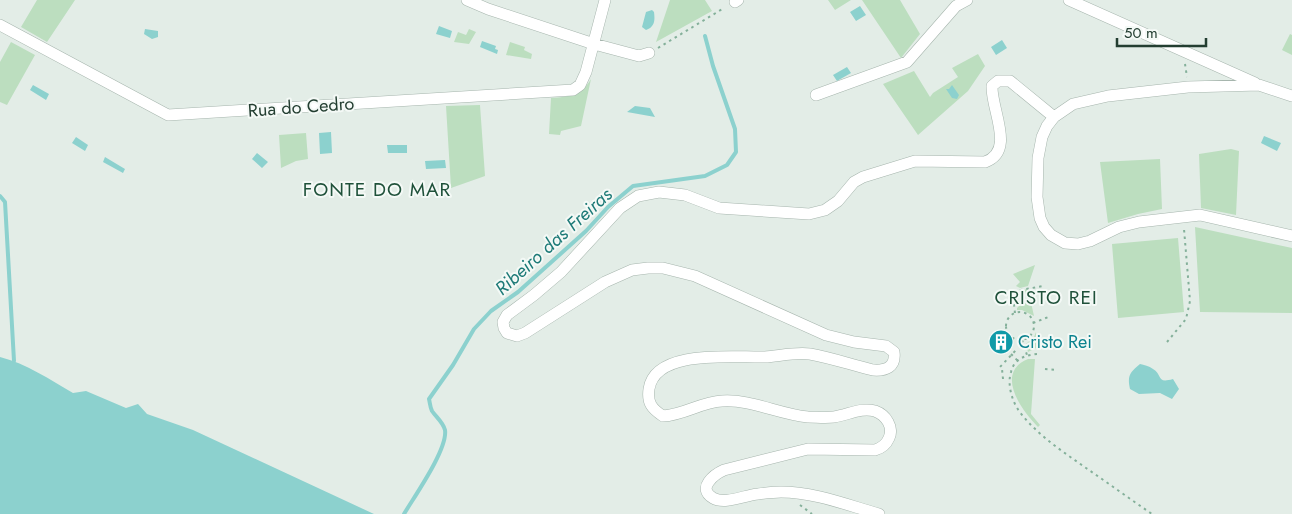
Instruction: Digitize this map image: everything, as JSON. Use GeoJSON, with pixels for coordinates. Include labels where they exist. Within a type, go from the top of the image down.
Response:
{"type":"FeatureCollection","features":[{"type":"Feature","properties":{"kind":"street"},"geometry":{"type":"LineString","coordinates":[[467,0],[488,9],[594,44],[639,56],[649,53]]}},
{"type":"Feature","properties":{"kind":"street"},"geometry":{"type":"LineString","coordinates":[[594,44],[605,0]]}},
{"type":"Feature","properties":{"kind":"street"},"geometry":{"type":"LineString","coordinates":[[816,96],[907,62],[956,6],[966,0]]}},
{"type":"Feature","properties":{"kind":"street"},"geometry":{"type":"LineString","coordinates":[[1069,0],[1259,85],[1292,96]]}},
{"type":"Feature","properties":{"kind":"street","name":"Rua do Cedro"},"geometry":{"type":"LineString","coordinates":[[0,25],[168,115],[573,90],[580,85],[586,72],[594,44]]}},
{"type":"Feature","properties":{"kind":"street"},"geometry":{"type":"LineString","coordinates":[[879,514],[828,499],[783,492],[759,493],[724,500],[712,498],[707,492],[707,482],[712,476],[733,467],[808,449],[875,450],[881,448],[889,439],[890,424],[886,418],[877,412],[866,410],[833,417],[806,417],[748,403],[720,401],[694,407],[684,413],[663,416],[652,409],[648,397],[650,384],[659,371],[671,363],[686,358],[766,357],[808,354],[884,371],[892,366],[895,358],[894,352],[886,346],[854,342],[826,335],[695,276],[663,268],[632,270],[618,275],[525,333],[517,336],[507,333],[503,322],[507,314],[534,295],[561,272],[620,208],[638,196],[659,192],[684,195],[718,208],[809,214],[825,210],[838,201],[854,182],[863,177],[915,161],[985,162],[992,160],[998,154],[1001,147],[1001,136],[992,96],[992,86],[998,81],[1010,82],[1054,117]]}},
{"type":"Feature","properties":{"kind":"street"},"geometry":{"type":"LineString","coordinates":[[1259,85],[1188,87],[1108,96],[1073,104],[1054,117],[1042,137],[1038,158],[1037,197],[1040,218],[1050,235],[1065,243],[1078,244],[1090,241],[1119,227],[1139,222],[1200,214],[1292,236]]}},
{"type":"Feature","properties":{"kind":"path"},"geometry":{"type":"LineString","coordinates":[[649,53],[736,1]]}},
{"type":"Feature","properties":{"kind":"path"},"geometry":{"type":"LineString","coordinates":[[1184,56],[1187,81]]}},
{"type":"Feature","properties":{"kind":"path"},"geometry":{"type":"LineString","coordinates":[[1167,342],[1186,319],[1190,301],[1182,216]]}},
{"type":"Feature","properties":{"kind":"path"},"geometry":{"type":"LineString","coordinates":[[1015,313],[1013,296],[1021,290],[1043,286]]}},
{"type":"Feature","properties":{"kind":"path"},"geometry":{"type":"LineString","coordinates":[[1015,313],[1026,314],[1033,323],[1033,333],[1022,340],[1012,338],[1006,330],[1008,320],[1015,313]]}},
{"type":"Feature","properties":{"kind":"path"},"geometry":{"type":"LineString","coordinates":[[1033,323],[1051,316]]}},
{"type":"Feature","properties":{"kind":"path"},"geometry":{"type":"LineString","coordinates":[[1022,340],[1027,355]]}},
{"type":"Feature","properties":{"kind":"path"},"geometry":{"type":"LineString","coordinates":[[1003,379],[1003,372],[1000,367],[1017,349]]}},
{"type":"Feature","properties":{"kind":"path"},"geometry":{"type":"LineString","coordinates":[[1011,354],[1018,361]]}},
{"type":"Feature","properties":{"kind":"path"},"geometry":{"type":"LineString","coordinates":[[1037,354],[1027,355],[1012,367],[1009,386],[1018,410],[1035,429],[1059,449],[1152,514]]}},
{"type":"Feature","properties":{"kind":"path"},"geometry":{"type":"LineString","coordinates":[[1045,369],[1057,370]]}},
{"type":"Feature","properties":{"kind":"path"},"geometry":{"type":"LineString","coordinates":[[1003,372],[1010,373]]}},
{"type":"Feature","properties":{"kind":"path"},"geometry":{"type":"LineString","coordinates":[[796,502],[812,514]]}},
{"type":"Feature","properties":{"kind":"green space"},"geometry":{"type":"Polygon","coordinates":[[[37,0],[75,0],[47,42],[21,27],[37,0]]]}},
{"type":"Feature","properties":{"kind":"green space"},"geometry":{"type":"Polygon","coordinates":[[[670,0],[705,0],[712,11],[656,42],[670,0]]]}},
{"type":"Feature","properties":{"kind":"green space"},"geometry":{"type":"Polygon","coordinates":[[[828,0],[851,0],[835,10],[828,0]]]}},
{"type":"Feature","properties":{"kind":"green space"},"geometry":{"type":"Polygon","coordinates":[[[862,0],[900,0],[920,34],[901,58],[862,0]]]}},
{"type":"Feature","properties":{"kind":"green space"},"geometry":{"type":"Polygon","coordinates":[[[469,29],[476,32],[469,44],[454,42],[458,32],[466,35],[469,29]]]}},
{"type":"Feature","properties":{"kind":"green space"},"geometry":{"type":"Polygon","coordinates":[[[1290,34],[1292,35],[1292,55],[1282,50],[1290,34]]]}},
{"type":"Feature","properties":{"kind":"green space"},"geometry":{"type":"Polygon","coordinates":[[[11,42],[35,55],[7,105],[0,102],[0,62],[11,42]]]}},
{"type":"Feature","properties":{"kind":"green space"},"geometry":{"type":"Polygon","coordinates":[[[510,42],[525,47],[524,50],[532,54],[531,59],[506,55],[510,42]]]}},
{"type":"Feature","properties":{"kind":"green space"},"geometry":{"type":"Polygon","coordinates":[[[978,54],[985,66],[968,91],[918,135],[883,84],[914,71],[930,97],[933,93],[958,77],[952,68],[978,54]]]}},
{"type":"Feature","properties":{"kind":"green space"},"geometry":{"type":"Polygon","coordinates":[[[591,79],[581,126],[561,131],[560,135],[549,134],[551,98],[564,97],[579,92],[591,79]]]}},
{"type":"Feature","properties":{"kind":"green space"},"geometry":{"type":"Polygon","coordinates":[[[480,105],[485,176],[451,188],[446,106],[480,105]]]}},
{"type":"Feature","properties":{"kind":"green space"},"geometry":{"type":"Polygon","coordinates":[[[306,133],[308,159],[296,161],[281,168],[279,135],[306,133]]]}},
{"type":"Feature","properties":{"kind":"green space"},"geometry":{"type":"Polygon","coordinates":[[[1231,149],[1239,151],[1236,215],[1201,208],[1199,154],[1231,149]]]}},
{"type":"Feature","properties":{"kind":"green space"},"geometry":{"type":"Polygon","coordinates":[[[1160,159],[1162,209],[1108,223],[1100,162],[1160,159]]]}},
{"type":"Feature","properties":{"kind":"green space"},"geometry":{"type":"Polygon","coordinates":[[[1195,227],[1292,248],[1292,313],[1200,312],[1195,227]]]}},
{"type":"Feature","properties":{"kind":"green space"},"geometry":{"type":"Polygon","coordinates":[[[1178,238],[1184,312],[1118,318],[1112,244],[1178,238]]]}},
{"type":"Feature","properties":{"kind":"green space"},"geometry":{"type":"Polygon","coordinates":[[[1035,265],[1028,286],[1020,288],[1016,286],[1020,282],[1013,274],[1035,265]]]}},
{"type":"Feature","properties":{"kind":"green space"},"geometry":{"type":"Polygon","coordinates":[[[1028,289],[1034,316],[1022,310],[1017,310],[1028,297],[1022,290],[1028,289]]]}},
{"type":"Feature","properties":{"kind":"green space"},"geometry":{"type":"Polygon","coordinates":[[[1036,332],[1036,348],[1028,352],[1026,344],[1034,337],[1036,332]]]}},
{"type":"Feature","properties":{"kind":"green space"},"geometry":{"type":"Polygon","coordinates":[[[1028,359],[1035,359],[1031,414],[1040,425],[1038,427],[1019,402],[1012,382],[1013,373],[1018,365],[1028,359]]]}},
{"type":"Feature","properties":{"kind":"water"},"geometry":{"type":"Polygon","coordinates":[[[860,6],[866,15],[856,21],[850,12],[860,6]]]}},
{"type":"Feature","properties":{"kind":"water"},"geometry":{"type":"Polygon","coordinates":[[[652,10],[654,12],[654,23],[646,30],[642,27],[646,12],[652,10]]]}},
{"type":"Feature","properties":{"kind":"water"},"geometry":{"type":"Polygon","coordinates":[[[439,26],[452,31],[450,38],[436,34],[439,26]]]}},
{"type":"Feature","properties":{"kind":"water"},"geometry":{"type":"Polygon","coordinates":[[[145,29],[158,31],[158,37],[152,39],[144,34],[145,29]]]}},
{"type":"Feature","properties":{"kind":"water"},"geometry":{"type":"Polygon","coordinates":[[[1002,40],[1007,48],[996,55],[991,47],[1002,40]]]}},
{"type":"Feature","properties":{"kind":"water"},"geometry":{"type":"Polygon","coordinates":[[[482,41],[496,46],[497,54],[480,47],[482,41]]]}},
{"type":"Feature","properties":{"kind":"water"},"geometry":{"type":"Polygon","coordinates":[[[847,67],[851,73],[837,81],[833,75],[847,67]]]}},
{"type":"Feature","properties":{"kind":"water"},"geometry":{"type":"Polygon","coordinates":[[[33,85],[49,94],[46,100],[30,90],[33,85]]]}},
{"type":"Feature","properties":{"kind":"water"},"geometry":{"type":"Polygon","coordinates":[[[952,85],[959,95],[957,99],[952,98],[946,89],[949,89],[952,85]]]}},
{"type":"Feature","properties":{"kind":"water"},"geometry":{"type":"Polygon","coordinates":[[[635,106],[650,108],[655,117],[627,112],[635,106]]]}},
{"type":"Feature","properties":{"kind":"water"},"geometry":{"type":"Polygon","coordinates":[[[331,132],[332,153],[320,154],[319,133],[331,132]]]}},
{"type":"Feature","properties":{"kind":"water"},"geometry":{"type":"Polygon","coordinates":[[[1264,136],[1281,143],[1277,151],[1261,143],[1264,136]]]}},
{"type":"Feature","properties":{"kind":"water"},"geometry":{"type":"Polygon","coordinates":[[[76,137],[88,145],[85,151],[72,143],[76,137]]]}},
{"type":"Feature","properties":{"kind":"water"},"geometry":{"type":"Polygon","coordinates":[[[387,145],[407,145],[407,153],[388,153],[387,145]]]}},
{"type":"Feature","properties":{"kind":"water"},"geometry":{"type":"Polygon","coordinates":[[[257,153],[268,162],[262,168],[252,159],[257,153]]]}},
{"type":"Feature","properties":{"kind":"water"},"geometry":{"type":"Polygon","coordinates":[[[105,157],[125,169],[123,173],[103,162],[105,157]]]}},
{"type":"Feature","properties":{"kind":"water"},"geometry":{"type":"Polygon","coordinates":[[[445,160],[446,168],[426,169],[425,161],[445,160]]]}},
{"type":"Feature","properties":{"kind":"water"},"geometry":{"type":"Polygon","coordinates":[[[0,357],[29,368],[73,393],[86,391],[126,408],[138,404],[147,414],[193,430],[374,514],[0,514],[0,357]]]}},
{"type":"Feature","properties":{"kind":"water"},"geometry":{"type":"Polygon","coordinates":[[[1140,364],[1156,371],[1162,380],[1173,379],[1179,389],[1172,399],[1160,393],[1139,394],[1130,389],[1130,375],[1140,364]]]}},
{"type":"Feature","properties":{"kind":"waterway","name":"Ribeiro das Freiras"},"geometry":{"type":"LineString","coordinates":[[404,514],[436,460],[445,438],[444,427],[432,411],[429,399],[453,365],[474,329],[491,311],[518,292],[586,231],[608,207],[633,186],[705,176],[727,165],[736,152],[735,129],[713,66],[705,36]]}},
{"type":"Feature","properties":{"kind":"waterway"},"geometry":{"type":"LineString","coordinates":[[0,196],[5,202],[14,361]]}},
{"type":"Feature","properties":{"kind":"place","name":"Cristo Rei"},"geometry":{"type":"Point","coordinates":[1001,342]}},
{"type":"Feature","properties":{"kind":"district","name":"FONTE DO MAR"},"geometry":{"type":"Point","coordinates":[377,189]}},
{"type":"Feature","properties":{"kind":"district","name":"CRISTO REI"},"geometry":{"type":"Point","coordinates":[1046,297]}}]}
